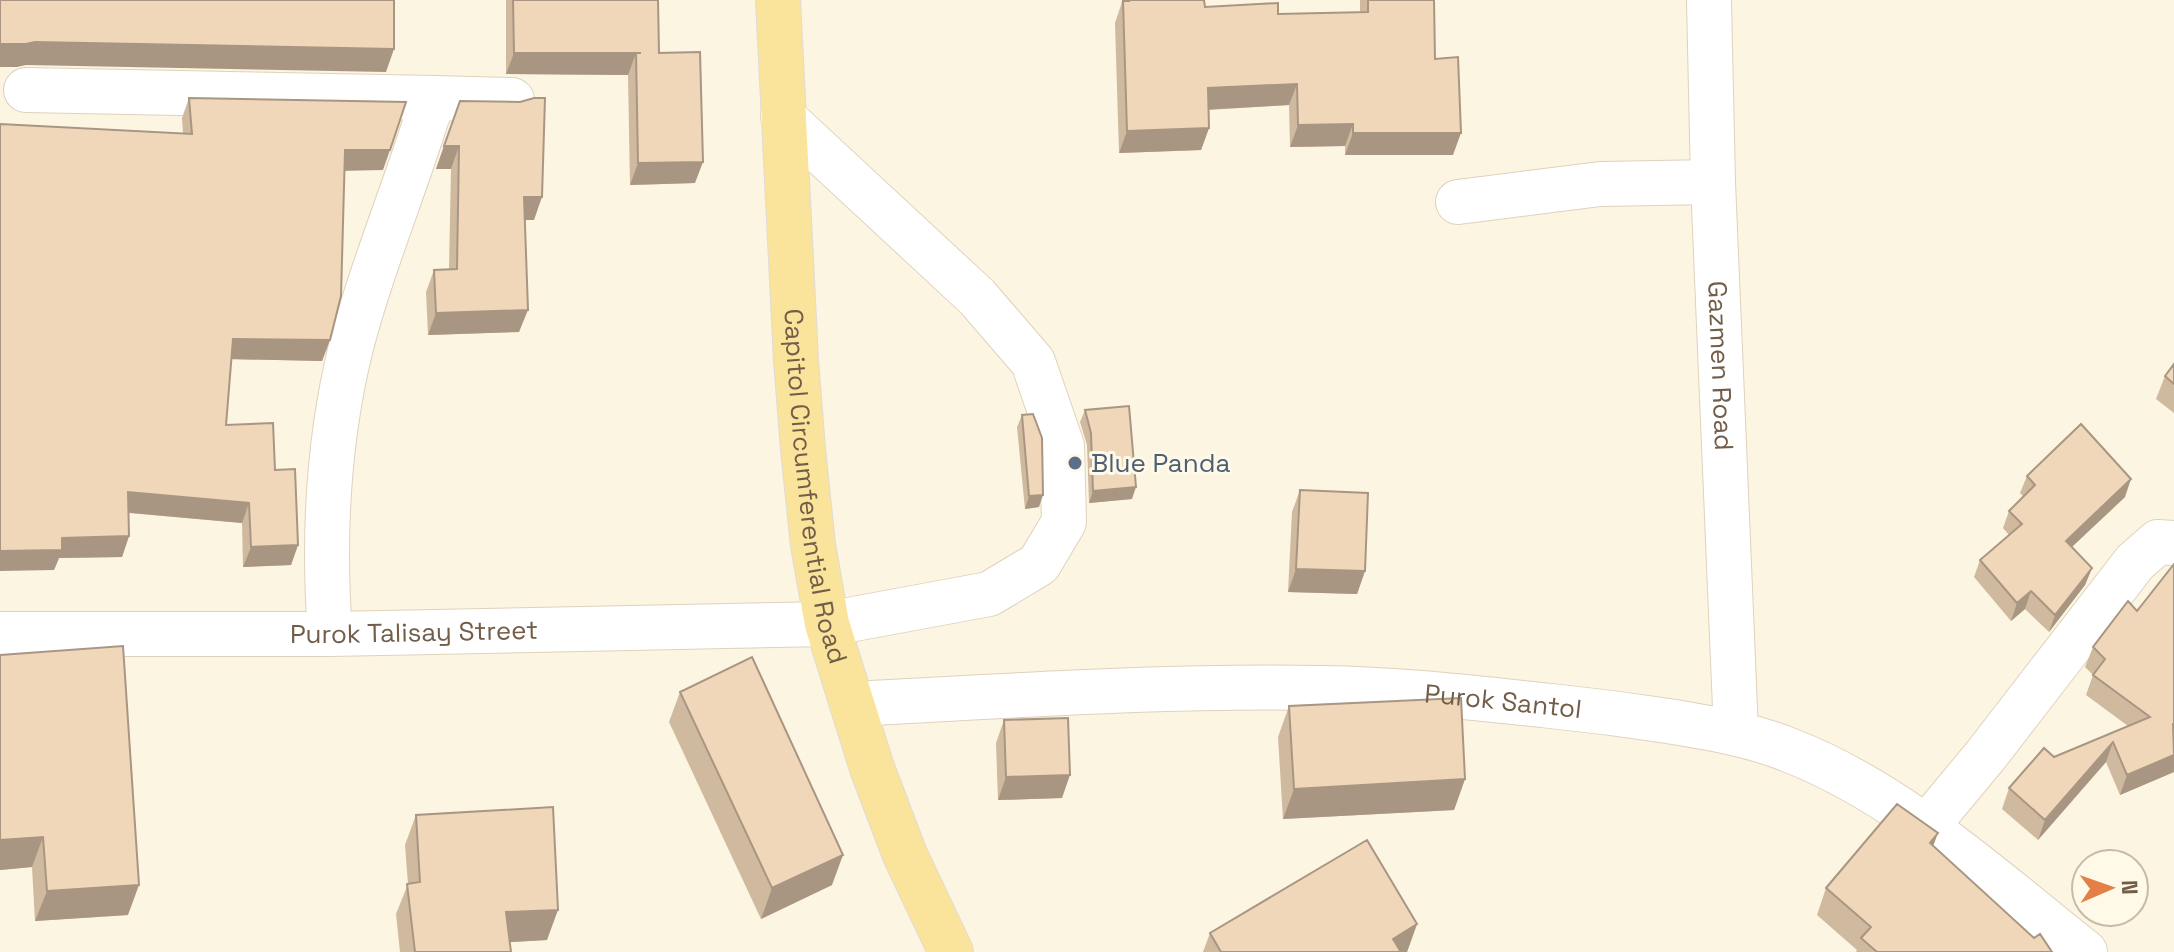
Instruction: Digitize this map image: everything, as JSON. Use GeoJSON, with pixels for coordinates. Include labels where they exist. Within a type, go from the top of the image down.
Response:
{"type":"FeatureCollection","features":[{"type":"Feature","properties":{"kind":"main road","name":"Capitol Circumferential Road"},"geometry":{"type":"LineString","coordinates":[[778,0],[803,449],[813,545],[827,624],[872,768],[905,855],[951,952]]}},
{"type":"Feature","properties":{"kind":"street","name":"Gazmen Road"},"geometry":{"type":"LineString","coordinates":[[1709,0],[1713,182],[1736,732]]}},
{"type":"Feature","properties":{"kind":"street"},"geometry":{"type":"LineString","coordinates":[[26,90],[512,100]]}},
{"type":"Feature","properties":{"kind":"street"},"geometry":{"type":"LineString","coordinates":[[330,634],[326,585],[329,516],[341,394],[352,345],[377,265],[434,98]]}},
{"type":"Feature","properties":{"kind":"street","name":"Purok Talisay Street"},"geometry":{"type":"LineString","coordinates":[[0,634],[330,634],[827,624],[989,594],[1039,564],[1064,522],[1062,446],[1033,362],[977,297],[783,117]]}},
{"type":"Feature","properties":{"kind":"street"},"geometry":{"type":"LineString","coordinates":[[1458,202],[1600,184],[1713,182]]}},
{"type":"Feature","properties":{"kind":"street"},"geometry":{"type":"LineString","coordinates":[[1927,826],[1986,755],[2135,562],[2158,542],[2174,543]]}},
{"type":"Feature","properties":{"kind":"street","name":"Purok Santol"},"geometry":{"type":"LineString","coordinates":[[852,704],[1059,693],[1324,688],[1437,694],[1574,708],[1736,732],[1791,750],[1927,826],[2085,952]]}},
{"type":"Feature","properties":{"kind":"building"},"geometry":{"type":"Polygon","coordinates":[[[0,0],[394,0],[394,49],[35,42],[0,44],[0,0]]]}},
{"type":"Feature","properties":{"kind":"building"},"geometry":{"type":"Polygon","coordinates":[[[513,0],[658,0],[659,53],[700,52],[703,162],[638,163],[636,53],[514,53],[513,0]]]}},
{"type":"Feature","properties":{"kind":"building"},"geometry":{"type":"Polygon","coordinates":[[[1204,0],[1205,7],[1278,3],[1278,14],[1368,12],[1368,0],[1434,0],[1435,59],[1458,57],[1461,133],[1353,133],[1353,124],[1298,125],[1297,84],[1208,88],[1209,128],[1127,131],[1123,1],[1204,0]]]}},
{"type":"Feature","properties":{"kind":"building"},"geometry":{"type":"Polygon","coordinates":[[[189,98],[406,102],[390,150],[345,150],[341,296],[330,340],[233,339],[226,425],[273,423],[275,470],[295,469],[298,545],[251,547],[249,503],[128,492],[129,536],[62,538],[62,550],[0,551],[0,124],[192,134],[189,98]]]}},
{"type":"Feature","properties":{"kind":"building"},"geometry":{"type":"Polygon","coordinates":[[[545,98],[542,197],[524,197],[528,310],[436,313],[434,270],[457,269],[459,146],[444,146],[460,101],[520,102],[545,98]]]}},
{"type":"Feature","properties":{"kind":"building"},"geometry":{"type":"Polygon","coordinates":[[[2174,364],[2174,384],[2165,376],[2174,364]]]}},
{"type":"Feature","properties":{"kind":"building"},"geometry":{"type":"Polygon","coordinates":[[[1129,406],[1136,487],[1093,491],[1091,433],[1085,410],[1129,406]]]}},
{"type":"Feature","properties":{"kind":"building"},"geometry":{"type":"Polygon","coordinates":[[[1033,414],[1042,438],[1043,495],[1029,496],[1022,415],[1033,414]]]}},
{"type":"Feature","properties":{"kind":"building"},"geometry":{"type":"Polygon","coordinates":[[[2081,424],[2131,479],[2066,541],[2092,568],[2055,615],[2031,591],[2017,603],[1980,560],[2022,524],[2009,511],[2035,485],[2027,476],[2081,424]]]}},
{"type":"Feature","properties":{"kind":"building"},"geometry":{"type":"Polygon","coordinates":[[[1300,490],[1368,493],[1365,571],[1296,569],[1300,490]]]}},
{"type":"Feature","properties":{"kind":"building"},"geometry":{"type":"Polygon","coordinates":[[[2174,564],[2174,755],[2127,775],[2113,742],[2045,820],[2009,788],[2044,748],[2054,757],[2150,717],[2093,675],[2105,659],[2093,647],[2128,601],[2137,611],[2174,564]]]}},
{"type":"Feature","properties":{"kind":"building"},"geometry":{"type":"Polygon","coordinates":[[[123,646],[139,885],[47,891],[43,837],[0,840],[0,655],[123,646]]]}},
{"type":"Feature","properties":{"kind":"building"},"geometry":{"type":"Polygon","coordinates":[[[752,657],[843,855],[772,888],[680,692],[752,657]]]}},
{"type":"Feature","properties":{"kind":"building"},"geometry":{"type":"Polygon","coordinates":[[[1461,698],[1465,779],[1294,789],[1289,706],[1461,698]]]}},
{"type":"Feature","properties":{"kind":"building"},"geometry":{"type":"Polygon","coordinates":[[[1068,718],[1070,775],[1006,777],[1004,720],[1068,718]]]}},
{"type":"Feature","properties":{"kind":"building"},"geometry":{"type":"Polygon","coordinates":[[[1897,804],[1938,833],[1930,843],[2034,938],[2040,934],[2052,952],[1877,952],[1861,938],[1871,927],[1826,888],[1897,804]]]}},
{"type":"Feature","properties":{"kind":"building"},"geometry":{"type":"Polygon","coordinates":[[[553,807],[558,910],[506,912],[511,952],[415,952],[407,884],[420,882],[416,815],[553,807]]]}},
{"type":"Feature","properties":{"kind":"building"},"geometry":{"type":"Polygon","coordinates":[[[1367,840],[1417,924],[1393,939],[1401,952],[1221,952],[1210,933],[1367,840]]]}},
{"type":"Feature","properties":{"kind":"place","name":"Blue Panda"},"geometry":{"type":"Point","coordinates":[1075,463]}}]}
